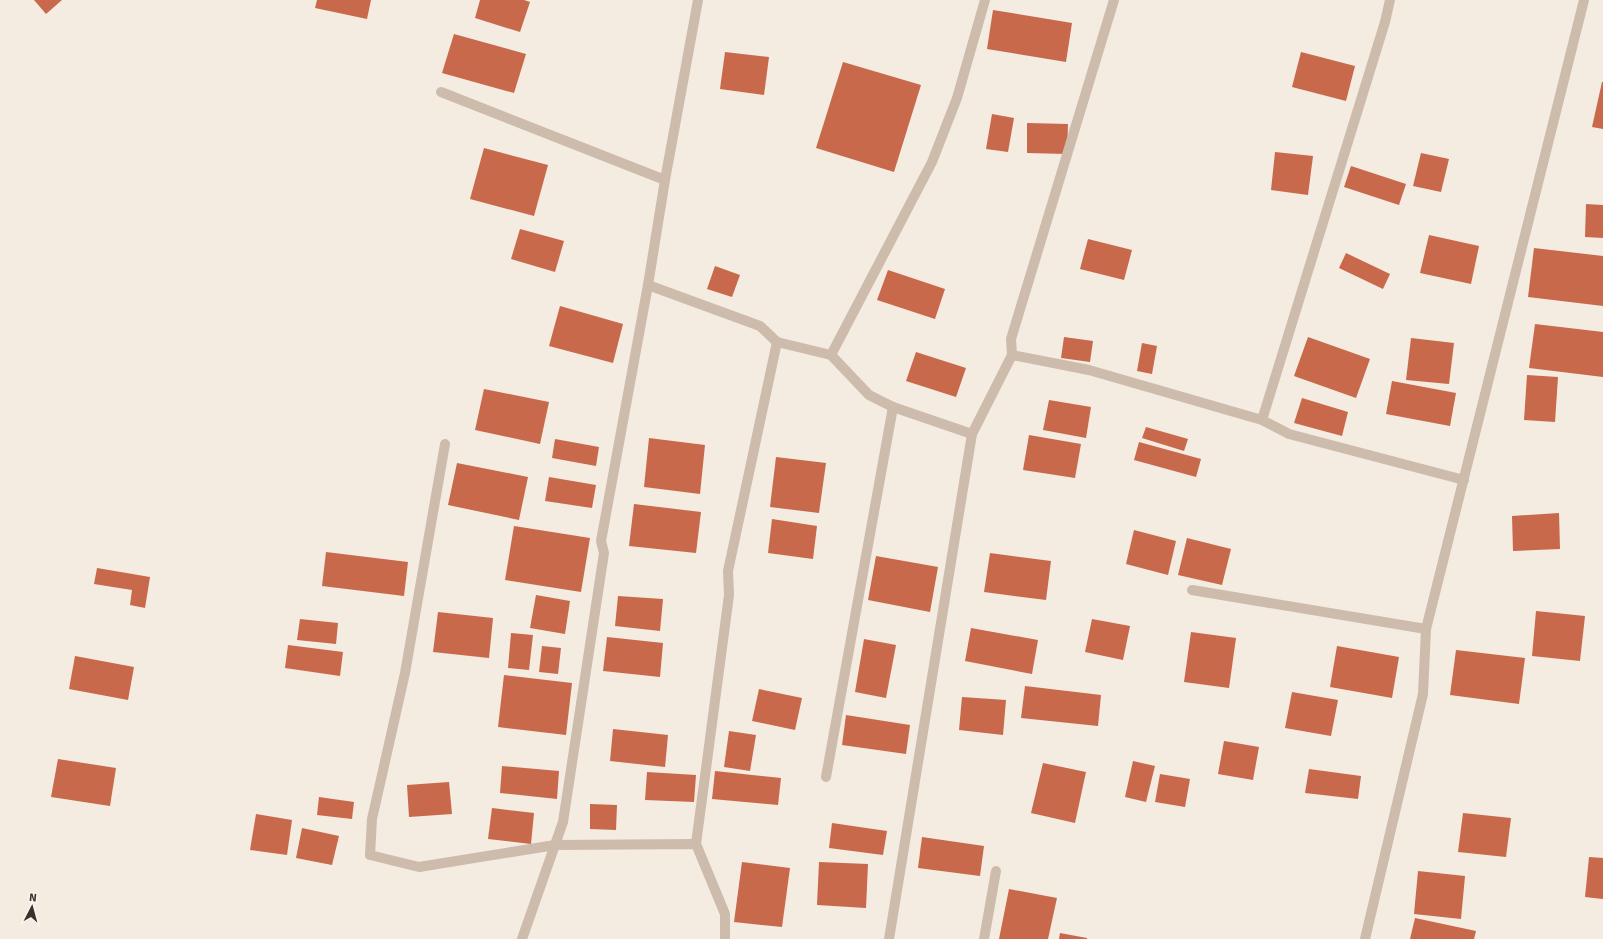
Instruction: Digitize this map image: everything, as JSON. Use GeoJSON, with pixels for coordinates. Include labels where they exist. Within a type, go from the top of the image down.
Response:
{"type":"FeatureCollection","features":[{"type":"Feature","properties":{"kind":"street"},"geometry":{"type":"LineString","coordinates":[[522,939],[563,822],[604,553],[601,541],[698,0]]}},
{"type":"Feature","properties":{"kind":"street"},"geometry":{"type":"LineString","coordinates":[[831,355],[932,162],[957,98],[985,0]]}},
{"type":"Feature","properties":{"kind":"street"},"geometry":{"type":"LineString","coordinates":[[889,939],[972,434],[1012,355],[1011,339],[1114,0]]}},
{"type":"Feature","properties":{"kind":"street"},"geometry":{"type":"LineString","coordinates":[[1262,420],[1385,22],[1390,0]]}},
{"type":"Feature","properties":{"kind":"street"},"geometry":{"type":"LineString","coordinates":[[1365,939],[1423,694],[1426,629],[1584,0]]}},
{"type":"Feature","properties":{"kind":"street"},"geometry":{"type":"LineString","coordinates":[[442,92],[665,180]]}},
{"type":"Feature","properties":{"kind":"street"},"geometry":{"type":"LineString","coordinates":[[648,285],[760,326],[777,342],[831,355],[869,395],[893,407],[972,434]]}},
{"type":"Feature","properties":{"kind":"street"},"geometry":{"type":"LineString","coordinates":[[726,939],[726,914],[696,844],[729,594],[728,571],[777,342]]}},
{"type":"Feature","properties":{"kind":"street"},"geometry":{"type":"LineString","coordinates":[[1012,355],[1089,370],[1262,420],[1289,434],[1464,480]]}},
{"type":"Feature","properties":{"kind":"street"},"geometry":{"type":"LineString","coordinates":[[826,777],[893,407]]}},
{"type":"Feature","properties":{"kind":"street"},"geometry":{"type":"LineString","coordinates":[[445,444],[405,673],[372,819],[370,855],[419,867],[555,845],[696,844]]}},
{"type":"Feature","properties":{"kind":"street"},"geometry":{"type":"LineString","coordinates":[[1192,590],[1426,629]]}},
{"type":"Feature","properties":{"kind":"street"},"geometry":{"type":"LineString","coordinates":[[984,939],[996,871]]}},
{"type":"Feature","properties":{"kind":"building"},"geometry":{"type":"Polygon","coordinates":[[[34,0],[62,0],[46,14],[34,0]]]}},
{"type":"Feature","properties":{"kind":"building"},"geometry":{"type":"Polygon","coordinates":[[[317,0],[371,0],[367,19],[315,8],[317,0]]]}},
{"type":"Feature","properties":{"kind":"building"},"geometry":{"type":"Polygon","coordinates":[[[480,0],[524,0],[530,2],[520,32],[475,18],[480,0]]]}},
{"type":"Feature","properties":{"kind":"building"},"geometry":{"type":"Polygon","coordinates":[[[993,10],[1072,23],[1066,62],[987,49],[993,10]]]}},
{"type":"Feature","properties":{"kind":"building"},"geometry":{"type":"Polygon","coordinates":[[[454,34],[526,54],[514,93],[442,73],[454,34]]]}},
{"type":"Feature","properties":{"kind":"building"},"geometry":{"type":"Polygon","coordinates":[[[725,52],[769,57],[764,95],[720,89],[725,52]]]}},
{"type":"Feature","properties":{"kind":"building"},"geometry":{"type":"Polygon","coordinates":[[[1301,52],[1355,66],[1346,101],[1292,87],[1301,52]]]}},
{"type":"Feature","properties":{"kind":"building"},"geometry":{"type":"Polygon","coordinates":[[[843,62],[921,85],[894,172],[816,148],[843,62]]]}},
{"type":"Feature","properties":{"kind":"building"},"geometry":{"type":"Polygon","coordinates":[[[1603,82],[1603,129],[1592,127],[1603,82]]]}},
{"type":"Feature","properties":{"kind":"building"},"geometry":{"type":"Polygon","coordinates":[[[992,114],[1014,118],[1008,152],[986,149],[992,114]]]}},
{"type":"Feature","properties":{"kind":"building"},"geometry":{"type":"Polygon","coordinates":[[[1027,123],[1068,124],[1067,154],[1027,153],[1027,123]]]}},
{"type":"Feature","properties":{"kind":"building"},"geometry":{"type":"Polygon","coordinates":[[[484,148],[548,165],[534,216],[470,199],[484,148]]]}},
{"type":"Feature","properties":{"kind":"building"},"geometry":{"type":"Polygon","coordinates":[[[1275,152],[1313,156],[1308,195],[1271,190],[1275,152]]]}},
{"type":"Feature","properties":{"kind":"building"},"geometry":{"type":"Polygon","coordinates":[[[1421,153],[1449,159],[1441,192],[1413,186],[1421,153]]]}},
{"type":"Feature","properties":{"kind":"building"},"geometry":{"type":"Polygon","coordinates":[[[1351,166],[1406,184],[1399,205],[1344,187],[1351,166]]]}},
{"type":"Feature","properties":{"kind":"building"},"geometry":{"type":"Polygon","coordinates":[[[1586,204],[1603,205],[1603,238],[1585,237],[1586,204]]]}},
{"type":"Feature","properties":{"kind":"building"},"geometry":{"type":"Polygon","coordinates":[[[520,229],[564,241],[555,272],[511,259],[520,229]]]}},
{"type":"Feature","properties":{"kind":"building"},"geometry":{"type":"Polygon","coordinates":[[[1429,235],[1479,246],[1471,284],[1420,273],[1429,235]]]}},
{"type":"Feature","properties":{"kind":"building"},"geometry":{"type":"Polygon","coordinates":[[[1088,239],[1132,250],[1124,280],[1080,269],[1088,239]]]}},
{"type":"Feature","properties":{"kind":"building"},"geometry":{"type":"Polygon","coordinates":[[[1534,248],[1603,256],[1603,306],[1528,297],[1534,248]]]}},
{"type":"Feature","properties":{"kind":"building"},"geometry":{"type":"Polygon","coordinates":[[[1346,253],[1390,274],[1383,289],[1339,268],[1346,253]]]}},
{"type":"Feature","properties":{"kind":"building"},"geometry":{"type":"Polygon","coordinates":[[[715,266],[740,275],[732,297],[707,289],[715,266]]]}},
{"type":"Feature","properties":{"kind":"building"},"geometry":{"type":"Polygon","coordinates":[[[888,270],[945,289],[935,319],[877,300],[888,270]]]}},
{"type":"Feature","properties":{"kind":"building"},"geometry":{"type":"Polygon","coordinates":[[[560,306],[623,324],[613,363],[549,346],[560,306]]]}},
{"type":"Feature","properties":{"kind":"building"},"geometry":{"type":"Polygon","coordinates":[[[1535,324],[1603,332],[1603,377],[1529,368],[1535,324]]]}},
{"type":"Feature","properties":{"kind":"building"},"geometry":{"type":"Polygon","coordinates":[[[1064,337],[1093,341],[1090,362],[1061,358],[1064,337]]]}},
{"type":"Feature","properties":{"kind":"building"},"geometry":{"type":"Polygon","coordinates":[[[1308,337],[1370,359],[1356,398],[1294,376],[1308,337]]]}},
{"type":"Feature","properties":{"kind":"building"},"geometry":{"type":"Polygon","coordinates":[[[1411,338],[1454,343],[1449,384],[1406,380],[1411,338]]]}},
{"type":"Feature","properties":{"kind":"building"},"geometry":{"type":"Polygon","coordinates":[[[1142,343],[1157,346],[1152,374],[1137,371],[1142,343]]]}},
{"type":"Feature","properties":{"kind":"building"},"geometry":{"type":"Polygon","coordinates":[[[916,352],[966,368],[956,397],[906,381],[916,352]]]}},
{"type":"Feature","properties":{"kind":"building"},"geometry":{"type":"Polygon","coordinates":[[[1527,375],[1558,377],[1555,422],[1524,420],[1527,375]]]}},
{"type":"Feature","properties":{"kind":"building"},"geometry":{"type":"Polygon","coordinates":[[[1392,381],[1456,393],[1450,426],[1386,414],[1392,381]]]}},
{"type":"Feature","properties":{"kind":"building"},"geometry":{"type":"Polygon","coordinates":[[[484,389],[549,402],[540,444],[475,430],[484,389]]]}},
{"type":"Feature","properties":{"kind":"building"},"geometry":{"type":"Polygon","coordinates":[[[1302,398],[1348,412],[1342,436],[1294,423],[1302,398]]]}},
{"type":"Feature","properties":{"kind":"building"},"geometry":{"type":"Polygon","coordinates":[[[1049,400],[1091,407],[1086,438],[1043,430],[1049,400]]]}},
{"type":"Feature","properties":{"kind":"building"},"geometry":{"type":"Polygon","coordinates":[[[1146,427],[1188,439],[1184,451],[1142,438],[1146,427]]]}},
{"type":"Feature","properties":{"kind":"building"},"geometry":{"type":"Polygon","coordinates":[[[1029,435],[1081,444],[1075,478],[1023,470],[1029,435]]]}},
{"type":"Feature","properties":{"kind":"building"},"geometry":{"type":"Polygon","coordinates":[[[649,438],[705,445],[700,494],[644,487],[649,438]]]}},
{"type":"Feature","properties":{"kind":"building"},"geometry":{"type":"Polygon","coordinates":[[[555,439],[599,447],[596,466],[552,458],[555,439]]]}},
{"type":"Feature","properties":{"kind":"building"},"geometry":{"type":"Polygon","coordinates":[[[1139,442],[1201,459],[1196,477],[1134,460],[1139,442]]]}},
{"type":"Feature","properties":{"kind":"building"},"geometry":{"type":"Polygon","coordinates":[[[776,457],[826,463],[819,513],[770,507],[776,457]]]}},
{"type":"Feature","properties":{"kind":"building"},"geometry":{"type":"Polygon","coordinates":[[[457,463],[528,477],[519,520],[448,505],[457,463]]]}},
{"type":"Feature","properties":{"kind":"building"},"geometry":{"type":"Polygon","coordinates":[[[549,477],[596,485],[592,508],[545,501],[549,477]]]}},
{"type":"Feature","properties":{"kind":"building"},"geometry":{"type":"Polygon","coordinates":[[[634,504],[701,512],[696,553],[629,546],[634,504]]]}},
{"type":"Feature","properties":{"kind":"building"},"geometry":{"type":"Polygon","coordinates":[[[1559,513],[1560,549],[1513,551],[1512,516],[1559,513]]]}},
{"type":"Feature","properties":{"kind":"building"},"geometry":{"type":"Polygon","coordinates":[[[772,519],[817,526],[813,559],[768,553],[772,519]]]}},
{"type":"Feature","properties":{"kind":"building"},"geometry":{"type":"Polygon","coordinates":[[[514,526],[590,538],[581,592],[505,580],[514,526]]]}},
{"type":"Feature","properties":{"kind":"building"},"geometry":{"type":"Polygon","coordinates":[[[1134,530],[1176,541],[1168,575],[1126,564],[1134,530]]]}},
{"type":"Feature","properties":{"kind":"building"},"geometry":{"type":"Polygon","coordinates":[[[1187,538],[1231,549],[1222,585],[1178,575],[1187,538]]]}},
{"type":"Feature","properties":{"kind":"building"},"geometry":{"type":"Polygon","coordinates":[[[326,552],[408,562],[404,596],[322,586],[326,552]]]}},
{"type":"Feature","properties":{"kind":"building"},"geometry":{"type":"Polygon","coordinates":[[[990,553],[1051,561],[1046,600],[984,592],[990,553]]]}},
{"type":"Feature","properties":{"kind":"building"},"geometry":{"type":"Polygon","coordinates":[[[876,556],[938,567],[930,612],[868,600],[876,556]]]}},
{"type":"Feature","properties":{"kind":"building"},"geometry":{"type":"Polygon","coordinates":[[[97,568],[150,577],[145,608],[130,605],[132,590],[94,584],[97,568]]]}},
{"type":"Feature","properties":{"kind":"building"},"geometry":{"type":"Polygon","coordinates":[[[536,595],[570,601],[565,634],[530,628],[536,595]]]}},
{"type":"Feature","properties":{"kind":"building"},"geometry":{"type":"Polygon","coordinates":[[[618,596],[663,599],[660,631],[615,626],[618,596]]]}},
{"type":"Feature","properties":{"kind":"building"},"geometry":{"type":"Polygon","coordinates":[[[1536,611],[1585,616],[1580,661],[1532,656],[1536,611]]]}},
{"type":"Feature","properties":{"kind":"building"},"geometry":{"type":"Polygon","coordinates":[[[438,612],[493,618],[489,658],[433,652],[438,612]]]}},
{"type":"Feature","properties":{"kind":"building"},"geometry":{"type":"Polygon","coordinates":[[[300,619],[338,623],[336,644],[297,640],[300,619]]]}},
{"type":"Feature","properties":{"kind":"building"},"geometry":{"type":"Polygon","coordinates":[[[1092,619],[1130,626],[1123,660],[1085,652],[1092,619]]]}},
{"type":"Feature","properties":{"kind":"building"},"geometry":{"type":"Polygon","coordinates":[[[971,628],[1038,640],[1032,674],[965,661],[971,628]]]}},
{"type":"Feature","properties":{"kind":"building"},"geometry":{"type":"Polygon","coordinates":[[[1191,632],[1236,638],[1229,688],[1184,682],[1191,632]]]}},
{"type":"Feature","properties":{"kind":"building"},"geometry":{"type":"Polygon","coordinates":[[[511,633],[533,635],[529,670],[508,668],[511,633]]]}},
{"type":"Feature","properties":{"kind":"building"},"geometry":{"type":"Polygon","coordinates":[[[607,637],[663,643],[660,677],[603,671],[607,637]]]}},
{"type":"Feature","properties":{"kind":"building"},"geometry":{"type":"Polygon","coordinates":[[[864,639],[896,645],[886,698],[855,692],[864,639]]]}},
{"type":"Feature","properties":{"kind":"building"},"geometry":{"type":"Polygon","coordinates":[[[288,645],[343,652],[340,676],[285,668],[288,645]]]}},
{"type":"Feature","properties":{"kind":"building"},"geometry":{"type":"Polygon","coordinates":[[[542,646],[561,648],[558,674],[539,672],[542,646]]]}},
{"type":"Feature","properties":{"kind":"building"},"geometry":{"type":"Polygon","coordinates":[[[1337,646],[1399,657],[1392,698],[1330,687],[1337,646]]]}},
{"type":"Feature","properties":{"kind":"building"},"geometry":{"type":"Polygon","coordinates":[[[1456,650],[1525,658],[1519,704],[1450,695],[1456,650]]]}},
{"type":"Feature","properties":{"kind":"building"},"geometry":{"type":"Polygon","coordinates":[[[75,656],[134,667],[128,700],[69,689],[75,656]]]}},
{"type":"Feature","properties":{"kind":"building"},"geometry":{"type":"Polygon","coordinates":[[[504,675],[572,683],[566,735],[498,727],[504,675]]]}},
{"type":"Feature","properties":{"kind":"building"},"geometry":{"type":"Polygon","coordinates":[[[1025,686],[1101,695],[1098,726],[1021,718],[1025,686]]]}},
{"type":"Feature","properties":{"kind":"building"},"geometry":{"type":"Polygon","coordinates":[[[759,689],[802,698],[795,730],[752,721],[759,689]]]}},
{"type":"Feature","properties":{"kind":"building"},"geometry":{"type":"Polygon","coordinates":[[[1292,692],[1338,700],[1331,736],[1285,728],[1292,692]]]}},
{"type":"Feature","properties":{"kind":"building"},"geometry":{"type":"Polygon","coordinates":[[[962,697],[1006,700],[1003,735],[959,730],[962,697]]]}},
{"type":"Feature","properties":{"kind":"building"},"geometry":{"type":"Polygon","coordinates":[[[846,715],[910,725],[906,754],[842,745],[846,715]]]}},
{"type":"Feature","properties":{"kind":"building"},"geometry":{"type":"Polygon","coordinates":[[[613,729],[668,735],[665,767],[610,761],[613,729]]]}},
{"type":"Feature","properties":{"kind":"building"},"geometry":{"type":"Polygon","coordinates":[[[729,731],[756,735],[750,771],[724,767],[729,731]]]}},
{"type":"Feature","properties":{"kind":"building"},"geometry":{"type":"Polygon","coordinates":[[[1224,741],[1259,747],[1253,780],[1218,774],[1224,741]]]}},
{"type":"Feature","properties":{"kind":"building"},"geometry":{"type":"Polygon","coordinates":[[[58,759],[116,768],[110,806],[51,797],[58,759]]]}},
{"type":"Feature","properties":{"kind":"building"},"geometry":{"type":"Polygon","coordinates":[[[1133,761],[1155,766],[1146,802],[1125,797],[1133,761]]]}},
{"type":"Feature","properties":{"kind":"building"},"geometry":{"type":"Polygon","coordinates":[[[1043,763],[1086,772],[1075,823],[1031,813],[1043,763]]]}},
{"type":"Feature","properties":{"kind":"building"},"geometry":{"type":"Polygon","coordinates":[[[502,766],[559,771],[557,799],[500,793],[502,766]]]}},
{"type":"Feature","properties":{"kind":"building"},"geometry":{"type":"Polygon","coordinates":[[[1309,769],[1361,776],[1358,799],[1305,793],[1309,769]]]}},
{"type":"Feature","properties":{"kind":"building"},"geometry":{"type":"Polygon","coordinates":[[[715,771],[781,778],[778,805],[712,799],[715,771]]]}},
{"type":"Feature","properties":{"kind":"building"},"geometry":{"type":"Polygon","coordinates":[[[647,772],[696,775],[694,802],[645,800],[647,772]]]}},
{"type":"Feature","properties":{"kind":"building"},"geometry":{"type":"Polygon","coordinates":[[[1160,774],[1190,779],[1185,807],[1155,802],[1160,774]]]}},
{"type":"Feature","properties":{"kind":"building"},"geometry":{"type":"Polygon","coordinates":[[[449,782],[452,814],[409,817],[407,785],[449,782]]]}},
{"type":"Feature","properties":{"kind":"building"},"geometry":{"type":"Polygon","coordinates":[[[319,797],[354,802],[352,819],[317,815],[319,797]]]}},
{"type":"Feature","properties":{"kind":"building"},"geometry":{"type":"Polygon","coordinates":[[[590,804],[617,805],[616,830],[590,829],[590,804]]]}},
{"type":"Feature","properties":{"kind":"building"},"geometry":{"type":"Polygon","coordinates":[[[492,808],[534,813],[531,844],[488,839],[492,808]]]}},
{"type":"Feature","properties":{"kind":"building"},"geometry":{"type":"Polygon","coordinates":[[[1463,813],[1511,818],[1506,857],[1458,852],[1463,813]]]}},
{"type":"Feature","properties":{"kind":"building"},"geometry":{"type":"Polygon","coordinates":[[[256,814],[292,820],[287,855],[250,850],[256,814]]]}},
{"type":"Feature","properties":{"kind":"building"},"geometry":{"type":"Polygon","coordinates":[[[832,823],[887,831],[883,855],[829,848],[832,823]]]}},
{"type":"Feature","properties":{"kind":"building"},"geometry":{"type":"Polygon","coordinates":[[[302,828],[339,836],[332,865],[296,858],[302,828]]]}},
{"type":"Feature","properties":{"kind":"building"},"geometry":{"type":"Polygon","coordinates":[[[922,837],[984,846],[980,876],[918,868],[922,837]]]}},
{"type":"Feature","properties":{"kind":"building"},"geometry":{"type":"Polygon","coordinates":[[[1589,857],[1603,858],[1603,899],[1585,897],[1589,857]]]}},
{"type":"Feature","properties":{"kind":"building"},"geometry":{"type":"Polygon","coordinates":[[[742,862],[790,868],[782,927],[734,922],[742,862]]]}},
{"type":"Feature","properties":{"kind":"building"},"geometry":{"type":"Polygon","coordinates":[[[819,862],[868,864],[866,908],[817,905],[819,862]]]}},
{"type":"Feature","properties":{"kind":"building"},"geometry":{"type":"Polygon","coordinates":[[[1418,871],[1465,876],[1461,919],[1414,914],[1418,871]]]}},
{"type":"Feature","properties":{"kind":"building"},"geometry":{"type":"Polygon","coordinates":[[[1009,889],[1057,898],[1048,939],[999,939],[1009,889]]]}},
{"type":"Feature","properties":{"kind":"building"},"geometry":{"type":"Polygon","coordinates":[[[1415,918],[1476,931],[1474,939],[1410,939],[1415,918]]]}},
{"type":"Feature","properties":{"kind":"building"},"geometry":{"type":"Polygon","coordinates":[[[1060,933],[1087,938],[1087,939],[1059,939],[1060,933]]]}}]}
